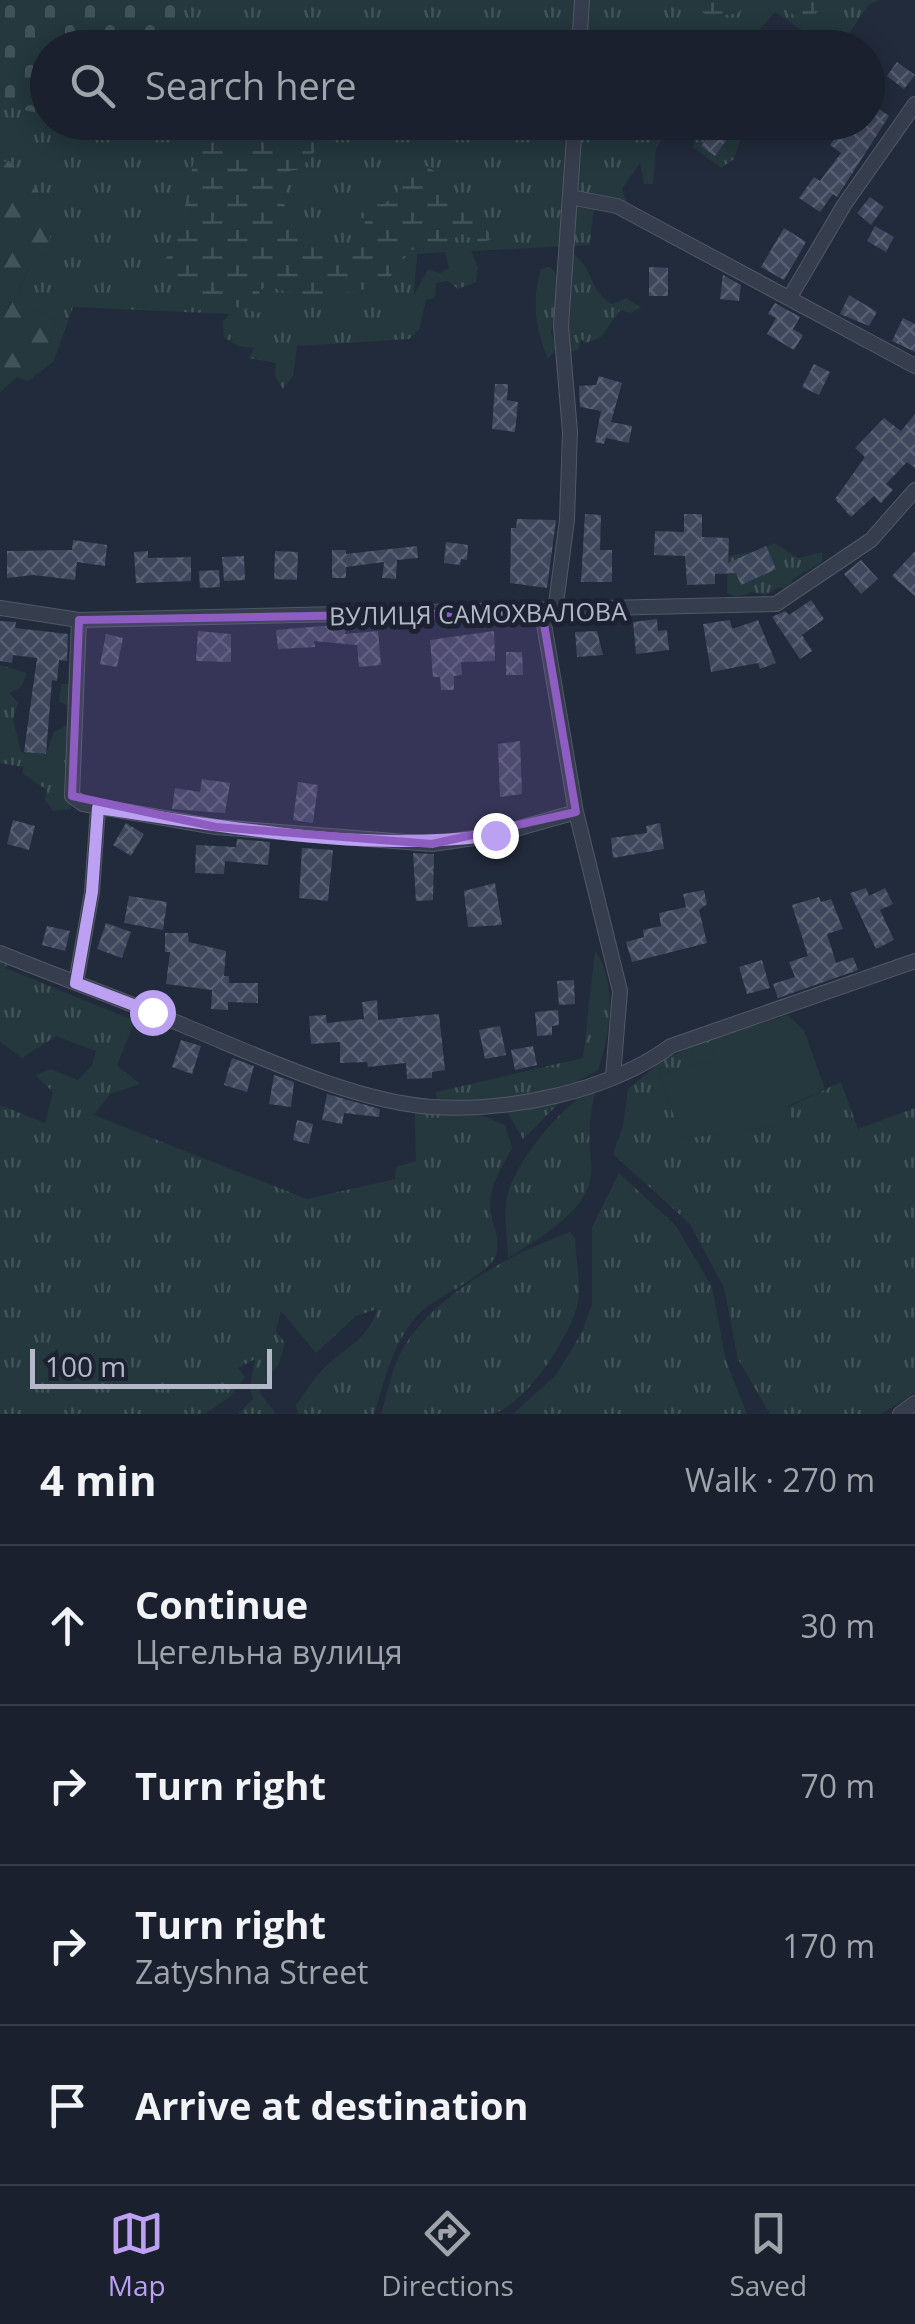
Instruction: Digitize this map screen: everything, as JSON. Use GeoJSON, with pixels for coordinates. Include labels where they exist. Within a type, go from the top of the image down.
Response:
{"type":"FeatureCollection","features":[{"type":"Feature","properties":{"kind":"street"},"geometry":{"type":"LineString","coordinates":[[581,30],[582,0]]}},
{"type":"Feature","properties":{"kind":"street"},"geometry":{"type":"LineString","coordinates":[[790,298],[816,248],[915,104]]}},
{"type":"Feature","properties":{"kind":"street"},"geometry":{"type":"LineString","coordinates":[[574,140],[561,326],[570,432],[567,520],[548,612],[576,812],[620,991],[612,1076]]}},
{"type":"Feature","properties":{"kind":"street"},"geometry":{"type":"LineString","coordinates":[[570,196],[617,206],[915,366]]}},
{"type":"Feature","properties":{"kind":"street","name":"ВУЛИЦЯ САМОХВАЛОВА"},"geometry":{"type":"LineString","coordinates":[[0,608],[79,620],[776,604],[871,540],[915,490]]}},
{"type":"Feature","properties":{"kind":"street"},"geometry":{"type":"LineString","coordinates":[[79,620],[72,796],[98,808],[216,827],[432,844],[495,835],[576,812]]}},
{"type":"Feature","properties":{"kind":"street"},"geometry":{"type":"LineString","coordinates":[[76,983],[92,892],[98,808]]}},
{"type":"Feature","properties":{"kind":"street"},"geometry":{"type":"LineString","coordinates":[[0,953],[270,1060],[409,1104],[489,1108],[640,1069],[671,1046],[915,961]]}},
{"type":"Feature","properties":{"kind":"street"},"geometry":{"type":"LineString","coordinates":[[900,1414],[915,1405]]}},
{"type":"Feature","properties":{"kind":"street"},"geometry":{"type":"LineString","coordinates":[[910,1414],[915,1405]]}},
{"type":"Feature","properties":{"kind":"highlighted area"},"geometry":{"type":"Polygon","coordinates":[[[542,612],[576,812],[432,844],[216,827],[72,796],[79,620],[542,612]]]}},
{"type":"Feature","properties":{"kind":"green space"},"geometry":{"type":"Polygon","coordinates":[[[0,0],[881,0],[869,4],[851,30],[802,30],[775,12],[759,30],[30,30],[30,140],[662,140],[656,148],[653,184],[644,184],[640,163],[622,189],[627,204],[608,197],[593,213],[590,245],[471,251],[478,268],[476,282],[458,289],[448,281],[436,283],[435,297],[426,300],[419,330],[409,339],[297,346],[293,376],[283,389],[275,376],[276,363],[249,358],[254,348],[238,346],[224,337],[223,321],[230,314],[73,307],[60,344],[51,317],[35,311],[19,291],[29,267],[47,253],[36,204],[9,161],[0,163],[0,0]],[[445,252],[417,254],[414,295],[428,269],[440,273],[449,268],[445,252]]]}},
{"type":"Feature","properties":{"kind":"green space"},"geometry":{"type":"Polygon","coordinates":[[[0,0],[184,0],[170,30],[30,30],[30,111],[0,105],[0,0]]]}},
{"type":"Feature","properties":{"kind":"green space"},"geometry":{"type":"Polygon","coordinates":[[[687,0],[748,0],[738,13],[713,17],[689,7],[687,0]]]}},
{"type":"Feature","properties":{"kind":"green space"},"geometry":{"type":"Polygon","coordinates":[[[770,0],[833,0],[805,22],[770,0]]]}},
{"type":"Feature","properties":{"kind":"green space"},"geometry":{"type":"Polygon","coordinates":[[[204,140],[314,140],[318,147],[301,169],[290,171],[281,220],[302,237],[310,234],[347,251],[364,241],[365,219],[353,214],[361,204],[376,201],[380,205],[394,198],[409,168],[423,164],[442,176],[493,238],[481,244],[462,234],[439,246],[411,250],[383,286],[310,299],[267,286],[259,291],[265,308],[259,313],[177,292],[162,269],[184,212],[194,159],[204,140]]]}},
{"type":"Feature","properties":{"kind":"green space"},"geometry":{"type":"Polygon","coordinates":[[[695,140],[740,140],[734,159],[721,168],[693,147],[695,140]]]}},
{"type":"Feature","properties":{"kind":"green space"},"geometry":{"type":"Polygon","coordinates":[[[9,161],[40,194],[36,204],[54,217],[47,253],[29,267],[19,290],[30,297],[35,311],[51,317],[60,344],[53,362],[28,381],[17,377],[0,392],[0,163],[9,161]]]}},
{"type":"Feature","properties":{"kind":"green space"},"geometry":{"type":"Polygon","coordinates":[[[574,254],[604,298],[612,304],[626,298],[641,307],[631,313],[620,310],[601,337],[586,343],[581,339],[579,349],[565,355],[560,338],[569,322],[557,297],[551,333],[557,348],[548,359],[536,316],[538,281],[541,269],[550,267],[558,276],[574,254]]]}},
{"type":"Feature","properties":{"kind":"green space"},"geometry":{"type":"Polygon","coordinates":[[[774,543],[798,558],[822,552],[822,562],[793,579],[787,590],[779,587],[765,595],[752,592],[736,597],[727,593],[728,556],[761,550],[774,543]]]}},
{"type":"Feature","properties":{"kind":"green space"},"geometry":{"type":"Polygon","coordinates":[[[0,665],[27,673],[21,687],[9,693],[18,702],[13,719],[21,752],[46,754],[54,732],[73,722],[72,707],[59,702],[61,684],[76,684],[71,809],[53,811],[45,799],[47,790],[23,774],[23,767],[0,763],[0,665]]]}},
{"type":"Feature","properties":{"kind":"green space"},"geometry":{"type":"Polygon","coordinates":[[[595,951],[607,978],[610,1009],[598,1070],[541,1094],[478,1102],[437,1102],[436,1092],[583,1058],[595,951]]]}},
{"type":"Feature","properties":{"kind":"green space"},"geometry":{"type":"Polygon","coordinates":[[[0,955],[11,960],[5,968],[135,1021],[117,1065],[140,1084],[110,1094],[94,1115],[307,1199],[395,1179],[396,1167],[416,1161],[415,1113],[475,1113],[505,1125],[512,1148],[495,1183],[490,1205],[498,1244],[495,1257],[477,1275],[435,1301],[411,1323],[395,1352],[374,1414],[298,1414],[296,1405],[325,1367],[369,1327],[377,1309],[356,1316],[316,1353],[281,1311],[276,1331],[285,1343],[279,1363],[259,1392],[276,1414],[238,1414],[253,1399],[250,1388],[255,1359],[238,1368],[245,1377],[231,1396],[205,1414],[0,1414],[0,1105],[45,1123],[53,1092],[35,1075],[51,1069],[78,1080],[92,1065],[96,1051],[56,1036],[22,1058],[0,1042],[0,955]]]}},
{"type":"Feature","properties":{"kind":"green space"},"geometry":{"type":"Polygon","coordinates":[[[788,1015],[804,1030],[825,1089],[788,1106],[791,1124],[683,1139],[658,1075],[714,1060],[710,1039],[788,1015]]]}},
{"type":"Feature","properties":{"kind":"green space"},"geometry":{"type":"Polygon","coordinates":[[[710,1039],[714,1060],[791,1124],[788,1107],[841,1082],[858,1129],[915,1108],[915,1393],[881,1414],[770,1414],[738,1359],[724,1288],[690,1224],[613,1154],[623,1126],[628,1089],[663,1060],[710,1039]]]}},
{"type":"Feature","properties":{"kind":"green space"},"geometry":{"type":"Polygon","coordinates":[[[597,1086],[590,1124],[590,1179],[585,1194],[550,1231],[508,1258],[506,1203],[517,1171],[555,1120],[597,1086]]]}},
{"type":"Feature","properties":{"kind":"green space"},"geometry":{"type":"Polygon","coordinates":[[[568,1094],[523,1139],[506,1110],[568,1094]]]}},
{"type":"Feature","properties":{"kind":"green space"},"geometry":{"type":"Polygon","coordinates":[[[619,1173],[676,1226],[712,1287],[726,1361],[747,1414],[513,1414],[556,1375],[581,1334],[592,1304],[592,1227],[619,1173]]]}},
{"type":"Feature","properties":{"kind":"green space"},"geometry":{"type":"Polygon","coordinates":[[[570,1232],[575,1239],[579,1279],[574,1316],[544,1368],[517,1399],[490,1414],[381,1414],[400,1354],[431,1314],[498,1265],[570,1232]]]}},
{"type":"Feature","properties":{"kind":"building"},"geometry":{"type":"Polygon","coordinates":[[[897,62],[915,75],[904,89],[887,76],[897,62]]]}},
{"type":"Feature","properties":{"kind":"building"},"geometry":{"type":"Polygon","coordinates":[[[706,140],[726,140],[715,156],[701,146],[706,140]]]}},
{"type":"Feature","properties":{"kind":"building"},"geometry":{"type":"Polygon","coordinates":[[[833,140],[874,140],[837,197],[833,194],[820,212],[799,198],[814,177],[820,181],[841,153],[830,145],[833,140]]]}},
{"type":"Feature","properties":{"kind":"building"},"geometry":{"type":"Polygon","coordinates":[[[870,197],[884,207],[871,225],[857,213],[870,197]]]}},
{"type":"Feature","properties":{"kind":"building"},"geometry":{"type":"Polygon","coordinates":[[[875,226],[894,237],[886,252],[867,241],[875,226]]]}},
{"type":"Feature","properties":{"kind":"building"},"geometry":{"type":"Polygon","coordinates":[[[784,228],[806,242],[784,280],[761,267],[784,228]]]}},
{"type":"Feature","properties":{"kind":"building"},"geometry":{"type":"Polygon","coordinates":[[[649,267],[668,268],[668,296],[649,296],[649,267]]]}},
{"type":"Feature","properties":{"kind":"building"},"geometry":{"type":"Polygon","coordinates":[[[723,275],[741,285],[739,301],[720,299],[723,275]]]}},
{"type":"Feature","properties":{"kind":"building"},"geometry":{"type":"Polygon","coordinates":[[[849,295],[877,312],[869,326],[840,314],[849,295]]]}},
{"type":"Feature","properties":{"kind":"building"},"geometry":{"type":"Polygon","coordinates":[[[775,303],[800,317],[793,329],[803,335],[794,350],[767,334],[776,318],[768,314],[775,303]]]}},
{"type":"Feature","properties":{"kind":"building"},"geometry":{"type":"Polygon","coordinates":[[[903,318],[915,324],[915,352],[892,341],[903,318]]]}},
{"type":"Feature","properties":{"kind":"building"},"geometry":{"type":"Polygon","coordinates":[[[814,364],[830,372],[819,395],[802,387],[814,364]]]}},
{"type":"Feature","properties":{"kind":"building"},"geometry":{"type":"Polygon","coordinates":[[[599,376],[622,383],[611,422],[632,426],[629,443],[606,438],[604,444],[595,442],[601,411],[580,407],[579,386],[596,385],[599,376]]]}},
{"type":"Feature","properties":{"kind":"building"},"geometry":{"type":"Polygon","coordinates":[[[495,384],[508,384],[507,400],[518,402],[515,432],[492,429],[495,384]]]}},
{"type":"Feature","properties":{"kind":"building"},"geometry":{"type":"Polygon","coordinates":[[[915,414],[915,468],[907,462],[886,484],[893,490],[881,503],[874,496],[851,517],[835,499],[865,457],[855,448],[884,418],[901,431],[915,414]]]}},
{"type":"Feature","properties":{"kind":"building"},"geometry":{"type":"Polygon","coordinates":[[[585,514],[601,515],[600,550],[612,550],[612,582],[581,582],[585,514]]]}},
{"type":"Feature","properties":{"kind":"building"},"geometry":{"type":"Polygon","coordinates":[[[684,514],[702,514],[702,537],[729,538],[728,563],[766,546],[776,569],[741,585],[736,573],[715,574],[715,584],[687,585],[685,556],[654,555],[655,531],[684,532],[684,514]]]}},
{"type":"Feature","properties":{"kind":"building"},"geometry":{"type":"Polygon","coordinates":[[[517,519],[556,520],[547,588],[510,583],[511,528],[516,528],[517,519]]]}},
{"type":"Feature","properties":{"kind":"building"},"geometry":{"type":"Polygon","coordinates":[[[73,540],[107,545],[105,566],[77,562],[75,580],[34,575],[7,578],[7,551],[72,550],[73,540]]]}},
{"type":"Feature","properties":{"kind":"building"},"geometry":{"type":"Polygon","coordinates":[[[446,542],[468,545],[467,560],[461,559],[460,565],[444,563],[446,542]]]}},
{"type":"Feature","properties":{"kind":"building"},"geometry":{"type":"Polygon","coordinates":[[[417,546],[418,558],[397,560],[396,579],[382,578],[384,562],[346,567],[346,578],[332,578],[332,550],[346,550],[346,554],[417,546]]]}},
{"type":"Feature","properties":{"kind":"building"},"geometry":{"type":"Polygon","coordinates":[[[148,551],[148,558],[191,557],[191,581],[136,583],[134,552],[148,551]]]}},
{"type":"Feature","properties":{"kind":"building"},"geometry":{"type":"Polygon","coordinates":[[[275,551],[298,552],[297,580],[274,579],[275,551]]]}},
{"type":"Feature","properties":{"kind":"building"},"geometry":{"type":"Polygon","coordinates":[[[915,551],[915,596],[892,576],[915,551]]]}},
{"type":"Feature","properties":{"kind":"building"},"geometry":{"type":"Polygon","coordinates":[[[244,556],[245,580],[224,581],[222,557],[244,556]]]}},
{"type":"Feature","properties":{"kind":"building"},"geometry":{"type":"Polygon","coordinates":[[[861,560],[878,579],[861,594],[844,574],[861,560]]]}},
{"type":"Feature","properties":{"kind":"building"},"geometry":{"type":"Polygon","coordinates":[[[219,570],[220,587],[200,588],[199,571],[219,570]]]}},
{"type":"Feature","properties":{"kind":"building"},"geometry":{"type":"Polygon","coordinates":[[[811,600],[824,619],[802,635],[812,651],[800,659],[772,617],[785,611],[789,615],[811,600]]]}},
{"type":"Feature","properties":{"kind":"building"},"geometry":{"type":"Polygon","coordinates":[[[657,619],[658,631],[667,630],[669,650],[636,654],[633,622],[657,619]]]}},
{"type":"Feature","properties":{"kind":"building"},"geometry":{"type":"Polygon","coordinates":[[[730,620],[732,629],[758,620],[776,663],[760,669],[758,663],[711,672],[703,624],[730,620]]]}},
{"type":"Feature","properties":{"kind":"building"},"geometry":{"type":"Polygon","coordinates":[[[0,621],[16,622],[15,628],[68,634],[67,661],[59,660],[57,681],[52,680],[46,754],[24,752],[37,658],[13,655],[12,663],[0,661],[0,621]]]}},
{"type":"Feature","properties":{"kind":"building"},"geometry":{"type":"Polygon","coordinates":[[[346,624],[345,634],[378,631],[381,665],[359,667],[357,645],[314,641],[315,647],[278,649],[276,630],[346,624]]]}},
{"type":"Feature","properties":{"kind":"building"},"geometry":{"type":"Polygon","coordinates":[[[198,631],[231,634],[231,662],[196,661],[198,631]]]}},
{"type":"Feature","properties":{"kind":"building"},"geometry":{"type":"Polygon","coordinates":[[[494,631],[495,661],[461,662],[462,675],[454,676],[454,690],[441,690],[440,677],[433,677],[430,640],[494,631]]]}},
{"type":"Feature","properties":{"kind":"building"},"geometry":{"type":"Polygon","coordinates":[[[597,631],[603,655],[577,657],[575,632],[597,631]]]}},
{"type":"Feature","properties":{"kind":"building"},"geometry":{"type":"Polygon","coordinates":[[[106,634],[123,638],[117,667],[100,664],[106,634]]]}},
{"type":"Feature","properties":{"kind":"building"},"geometry":{"type":"Polygon","coordinates":[[[506,652],[522,652],[523,675],[506,675],[506,652]]]}},
{"type":"Feature","properties":{"kind":"building"},"geometry":{"type":"Polygon","coordinates":[[[520,741],[522,794],[500,797],[498,744],[520,741]]]}},
{"type":"Feature","properties":{"kind":"building"},"geometry":{"type":"Polygon","coordinates":[[[202,779],[230,783],[225,813],[172,809],[175,788],[200,792],[202,779]]]}},
{"type":"Feature","properties":{"kind":"building"},"geometry":{"type":"Polygon","coordinates":[[[298,782],[318,785],[313,823],[293,820],[298,782]]]}},
{"type":"Feature","properties":{"kind":"building"},"geometry":{"type":"Polygon","coordinates":[[[13,820],[35,826],[29,850],[7,844],[13,820]]]}},
{"type":"Feature","properties":{"kind":"building"},"geometry":{"type":"Polygon","coordinates":[[[126,823],[144,834],[131,856],[113,845],[126,823]]]}},
{"type":"Feature","properties":{"kind":"building"},"geometry":{"type":"Polygon","coordinates":[[[660,823],[664,849],[613,858],[611,838],[647,833],[646,826],[660,823]]]}},
{"type":"Feature","properties":{"kind":"building"},"geometry":{"type":"Polygon","coordinates":[[[237,839],[270,842],[268,865],[225,861],[224,874],[195,873],[196,845],[236,847],[237,839]]]}},
{"type":"Feature","properties":{"kind":"building"},"geometry":{"type":"Polygon","coordinates":[[[302,848],[333,850],[328,901],[299,898],[302,848]]]}},
{"type":"Feature","properties":{"kind":"building"},"geometry":{"type":"Polygon","coordinates":[[[413,853],[434,854],[433,900],[416,901],[413,853]]]}},
{"type":"Feature","properties":{"kind":"building"},"geometry":{"type":"Polygon","coordinates":[[[495,883],[502,925],[468,927],[464,891],[495,883]]]}},
{"type":"Feature","properties":{"kind":"building"},"geometry":{"type":"Polygon","coordinates":[[[866,888],[869,896],[885,888],[893,904],[880,910],[894,940],[876,949],[850,893],[866,888]]]}},
{"type":"Feature","properties":{"kind":"building"},"geometry":{"type":"Polygon","coordinates":[[[704,890],[707,904],[699,910],[707,943],[632,962],[626,942],[644,937],[643,930],[661,926],[659,913],[686,907],[683,894],[704,890]]]}},
{"type":"Feature","properties":{"kind":"building"},"geometry":{"type":"Polygon","coordinates":[[[129,896],[167,902],[163,930],[124,923],[129,896]]]}},
{"type":"Feature","properties":{"kind":"building"},"geometry":{"type":"Polygon","coordinates":[[[819,897],[821,902],[831,899],[843,929],[827,934],[836,963],[853,957],[858,970],[778,998],[773,984],[795,977],[789,962],[808,956],[792,905],[819,897]]]}},
{"type":"Feature","properties":{"kind":"building"},"geometry":{"type":"Polygon","coordinates":[[[106,923],[131,932],[122,958],[97,949],[106,923]]]}},
{"type":"Feature","properties":{"kind":"building"},"geometry":{"type":"Polygon","coordinates":[[[47,926],[70,931],[65,951],[42,945],[47,926]]]}},
{"type":"Feature","properties":{"kind":"building"},"geometry":{"type":"Polygon","coordinates":[[[165,933],[188,933],[189,942],[226,951],[224,976],[229,976],[229,983],[258,983],[258,1003],[228,1002],[228,1010],[211,1009],[212,990],[166,984],[170,952],[165,952],[165,933]]]}},
{"type":"Feature","properties":{"kind":"building"},"geometry":{"type":"Polygon","coordinates":[[[762,960],[770,988],[747,994],[739,967],[762,960]]]}},
{"type":"Feature","properties":{"kind":"building"},"geometry":{"type":"Polygon","coordinates":[[[574,980],[575,1004],[559,1005],[557,981],[574,980]]]}},
{"type":"Feature","properties":{"kind":"building"},"geometry":{"type":"Polygon","coordinates":[[[377,1000],[378,1020],[439,1014],[445,1070],[432,1072],[432,1078],[407,1079],[406,1063],[368,1067],[367,1062],[340,1063],[340,1042],[311,1044],[309,1016],[326,1015],[327,1023],[364,1019],[362,1002],[377,1000]]]}},
{"type":"Feature","properties":{"kind":"building"},"geometry":{"type":"Polygon","coordinates":[[[558,1010],[559,1025],[552,1026],[552,1035],[537,1036],[535,1012],[558,1010]]]}},
{"type":"Feature","properties":{"kind":"building"},"geometry":{"type":"Polygon","coordinates":[[[500,1026],[506,1055],[485,1059],[479,1030],[500,1026]]]}},
{"type":"Feature","properties":{"kind":"building"},"geometry":{"type":"Polygon","coordinates":[[[181,1040],[201,1046],[192,1074],[172,1067],[181,1040]]]}},
{"type":"Feature","properties":{"kind":"building"},"geometry":{"type":"Polygon","coordinates":[[[533,1046],[537,1065],[515,1070],[511,1050],[533,1046]]]}},
{"type":"Feature","properties":{"kind":"building"},"geometry":{"type":"Polygon","coordinates":[[[232,1058],[254,1066],[247,1092],[224,1085],[232,1058]]]}},
{"type":"Feature","properties":{"kind":"building"},"geometry":{"type":"Polygon","coordinates":[[[274,1075],[294,1082],[291,1107],[269,1104],[274,1075]]]}},
{"type":"Feature","properties":{"kind":"building"},"geometry":{"type":"Polygon","coordinates":[[[327,1094],[380,1109],[379,1117],[344,1113],[342,1124],[322,1120],[327,1094]]]}},
{"type":"Feature","properties":{"kind":"building"},"geometry":{"type":"Polygon","coordinates":[[[297,1120],[313,1124],[309,1144],[293,1140],[297,1120]]]}},
{"type":"Feature","properties":{"kind":"route"},"geometry":{"type":"LineString","coordinates":[[152,1012],[76,983],[92,892],[98,808],[216,827],[351,841],[432,844],[495,835]]}}]}
